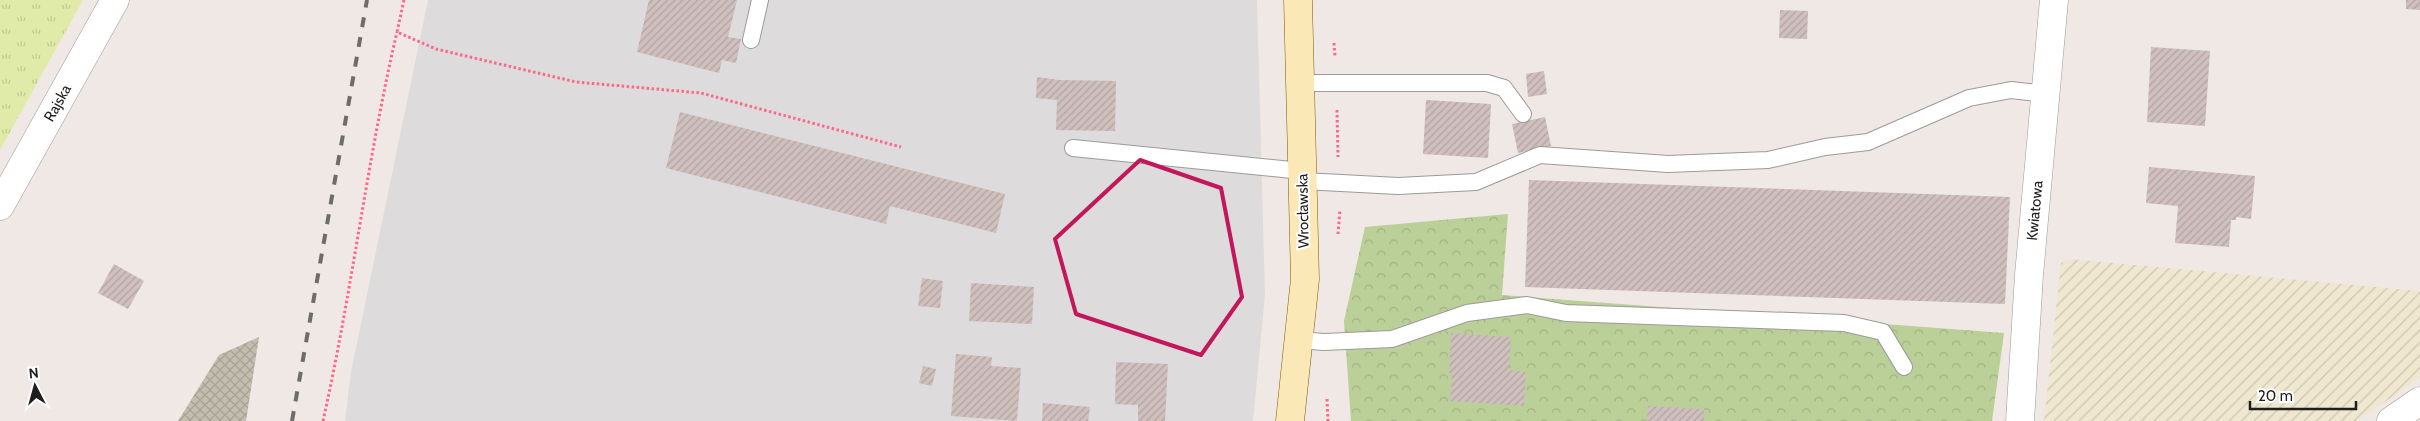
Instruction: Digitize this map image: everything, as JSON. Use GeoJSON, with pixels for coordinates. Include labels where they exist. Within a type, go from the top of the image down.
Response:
{"type":"FeatureCollection","features":[{"type":"Feature","properties":{"kind":"main road","name":"Wrocławska"},"geometry":{"type":"LineString","coordinates":[[1290,421],[1305,279],[1298,0]]}},
{"type":"Feature","properties":{"kind":"street","name":"Rajska"},"geometry":{"type":"LineString","coordinates":[[0,206],[115,0]]}},
{"type":"Feature","properties":{"kind":"street","name":"Kwiatowa"},"geometry":{"type":"LineString","coordinates":[[2020,421],[2029,275],[2054,0]]}},
{"type":"Feature","properties":{"kind":"street"},"geometry":{"type":"LineString","coordinates":[[2391,421],[2420,401]]}},
{"type":"Feature","properties":{"kind":"lane"},"geometry":{"type":"LineString","coordinates":[[751,40],[760,0]]}},
{"type":"Feature","properties":{"kind":"lane"},"geometry":{"type":"LineString","coordinates":[[1300,83],[1487,83],[1504,88],[1523,114]]}},
{"type":"Feature","properties":{"kind":"lane"},"geometry":{"type":"LineString","coordinates":[[1073,148],[1398,186],[1476,182],[1540,155],[1668,164],[1768,160],[1825,147],[1868,142],[1969,98],[2011,90],[2046,94]]}},
{"type":"Feature","properties":{"kind":"lane"},"geometry":{"type":"LineString","coordinates":[[1298,340],[1324,342],[1392,339],[1467,313],[1527,305],[1566,313],[1844,323],[1883,332],[1904,367]]}},
{"type":"Feature","properties":{"kind":"path"},"geometry":{"type":"LineString","coordinates":[[323,421],[336,363],[362,205],[404,0]]}},
{"type":"Feature","properties":{"kind":"path"},"geometry":{"type":"LineString","coordinates":[[397,32],[436,49],[576,82],[701,93],[901,147]]}},
{"type":"Feature","properties":{"kind":"highlighted area"},"geometry":{"type":"Polygon","coordinates":[[[1140,160],[1221,188],[1242,297],[1201,355],[1076,314],[1055,239],[1140,160]]]}},
{"type":"Feature","properties":{"kind":"shaded area"},"geometry":{"type":"Polygon","coordinates":[[[428,0],[1257,0],[1265,295],[1253,421],[345,421],[351,372],[428,0]]]}},
{"type":"Feature","properties":{"kind":"shaded area"},"geometry":{"type":"Polygon","coordinates":[[[2070,259],[2420,291],[2420,378],[2357,421],[2044,421],[2061,263],[2070,259]]]}},
{"type":"Feature","properties":{"kind":"shaded area"},"geometry":{"type":"Polygon","coordinates":[[[259,337],[246,421],[178,421],[219,355],[259,337]]]}},
{"type":"Feature","properties":{"kind":"green space"},"geometry":{"type":"Polygon","coordinates":[[[0,0],[83,0],[0,150],[0,0]]]}},
{"type":"Feature","properties":{"kind":"green space"},"geometry":{"type":"Polygon","coordinates":[[[1508,214],[1502,295],[2004,333],[1992,421],[1351,421],[1344,321],[1365,227],[1508,214]]]}},
{"type":"Feature","properties":{"kind":"building"},"geometry":{"type":"Polygon","coordinates":[[[649,0],[737,0],[728,37],[741,39],[736,63],[722,60],[719,73],[637,52],[649,0]]]}},
{"type":"Feature","properties":{"kind":"building"},"geometry":{"type":"Polygon","coordinates":[[[2406,0],[2420,0],[2420,10],[2406,9],[2406,0]]]}},
{"type":"Feature","properties":{"kind":"building"},"geometry":{"type":"Polygon","coordinates":[[[1780,10],[1808,11],[1807,39],[1779,38],[1780,10]]]}},
{"type":"Feature","properties":{"kind":"building"},"geometry":{"type":"Polygon","coordinates":[[[2151,47],[2210,51],[2205,126],[2147,122],[2151,47]]]}},
{"type":"Feature","properties":{"kind":"building"},"geometry":{"type":"Polygon","coordinates":[[[1544,71],[1547,94],[1528,97],[1526,74],[1544,71]]]}},
{"type":"Feature","properties":{"kind":"building"},"geometry":{"type":"Polygon","coordinates":[[[1037,77],[1059,80],[1116,81],[1115,131],[1056,130],[1057,100],[1036,98],[1037,77]]]}},
{"type":"Feature","properties":{"kind":"building"},"geometry":{"type":"Polygon","coordinates":[[[1426,100],[1491,104],[1488,158],[1423,154],[1426,100]]]}},
{"type":"Feature","properties":{"kind":"building"},"geometry":{"type":"Polygon","coordinates":[[[680,112],[1005,194],[996,233],[890,206],[886,224],[666,168],[680,112]]]}},
{"type":"Feature","properties":{"kind":"building"},"geometry":{"type":"Polygon","coordinates":[[[1545,117],[1551,146],[1518,153],[1512,124],[1545,117]]]}},
{"type":"Feature","properties":{"kind":"building"},"geometry":{"type":"Polygon","coordinates":[[[2149,167],[2255,176],[2251,219],[2236,217],[2236,220],[2231,220],[2229,247],[2175,243],[2178,206],[2146,203],[2149,167]]]}},
{"type":"Feature","properties":{"kind":"building"},"geometry":{"type":"Polygon","coordinates":[[[1529,180],[2010,197],[2005,304],[1525,287],[1529,180]]]}},
{"type":"Feature","properties":{"kind":"building"},"geometry":{"type":"Polygon","coordinates":[[[114,264],[144,281],[128,309],[98,293],[114,264]]]}},
{"type":"Feature","properties":{"kind":"building"},"geometry":{"type":"Polygon","coordinates":[[[922,278],[943,281],[940,308],[918,306],[922,278]]]}},
{"type":"Feature","properties":{"kind":"building"},"geometry":{"type":"Polygon","coordinates":[[[971,283],[1034,287],[1032,324],[969,321],[971,283]]]}},
{"type":"Feature","properties":{"kind":"building"},"geometry":{"type":"Polygon","coordinates":[[[1451,333],[1511,337],[1509,370],[1526,372],[1524,406],[1450,401],[1452,373],[1449,373],[1451,333]]]}},
{"type":"Feature","properties":{"kind":"building"},"geometry":{"type":"Polygon","coordinates":[[[956,354],[992,357],[991,366],[1021,368],[1017,421],[951,416],[956,354]]]}},
{"type":"Feature","properties":{"kind":"building"},"geometry":{"type":"Polygon","coordinates":[[[1116,362],[1168,364],[1165,421],[1138,421],[1138,405],[1115,404],[1116,362]]]}},
{"type":"Feature","properties":{"kind":"building"},"geometry":{"type":"Polygon","coordinates":[[[923,366],[936,369],[932,386],[919,383],[923,366]]]}},
{"type":"Feature","properties":{"kind":"building"},"geometry":{"type":"Polygon","coordinates":[[[1043,403],[1090,407],[1088,421],[1042,421],[1043,403]]]}},
{"type":"Feature","properties":{"kind":"building"},"geometry":{"type":"Polygon","coordinates":[[[1648,406],[1704,409],[1704,421],[1647,421],[1648,406]]]}},
{"type":"Feature","properties":{"kind":"railway"},"geometry":{"type":"LineString","coordinates":[[292,421],[367,0]]}}]}
